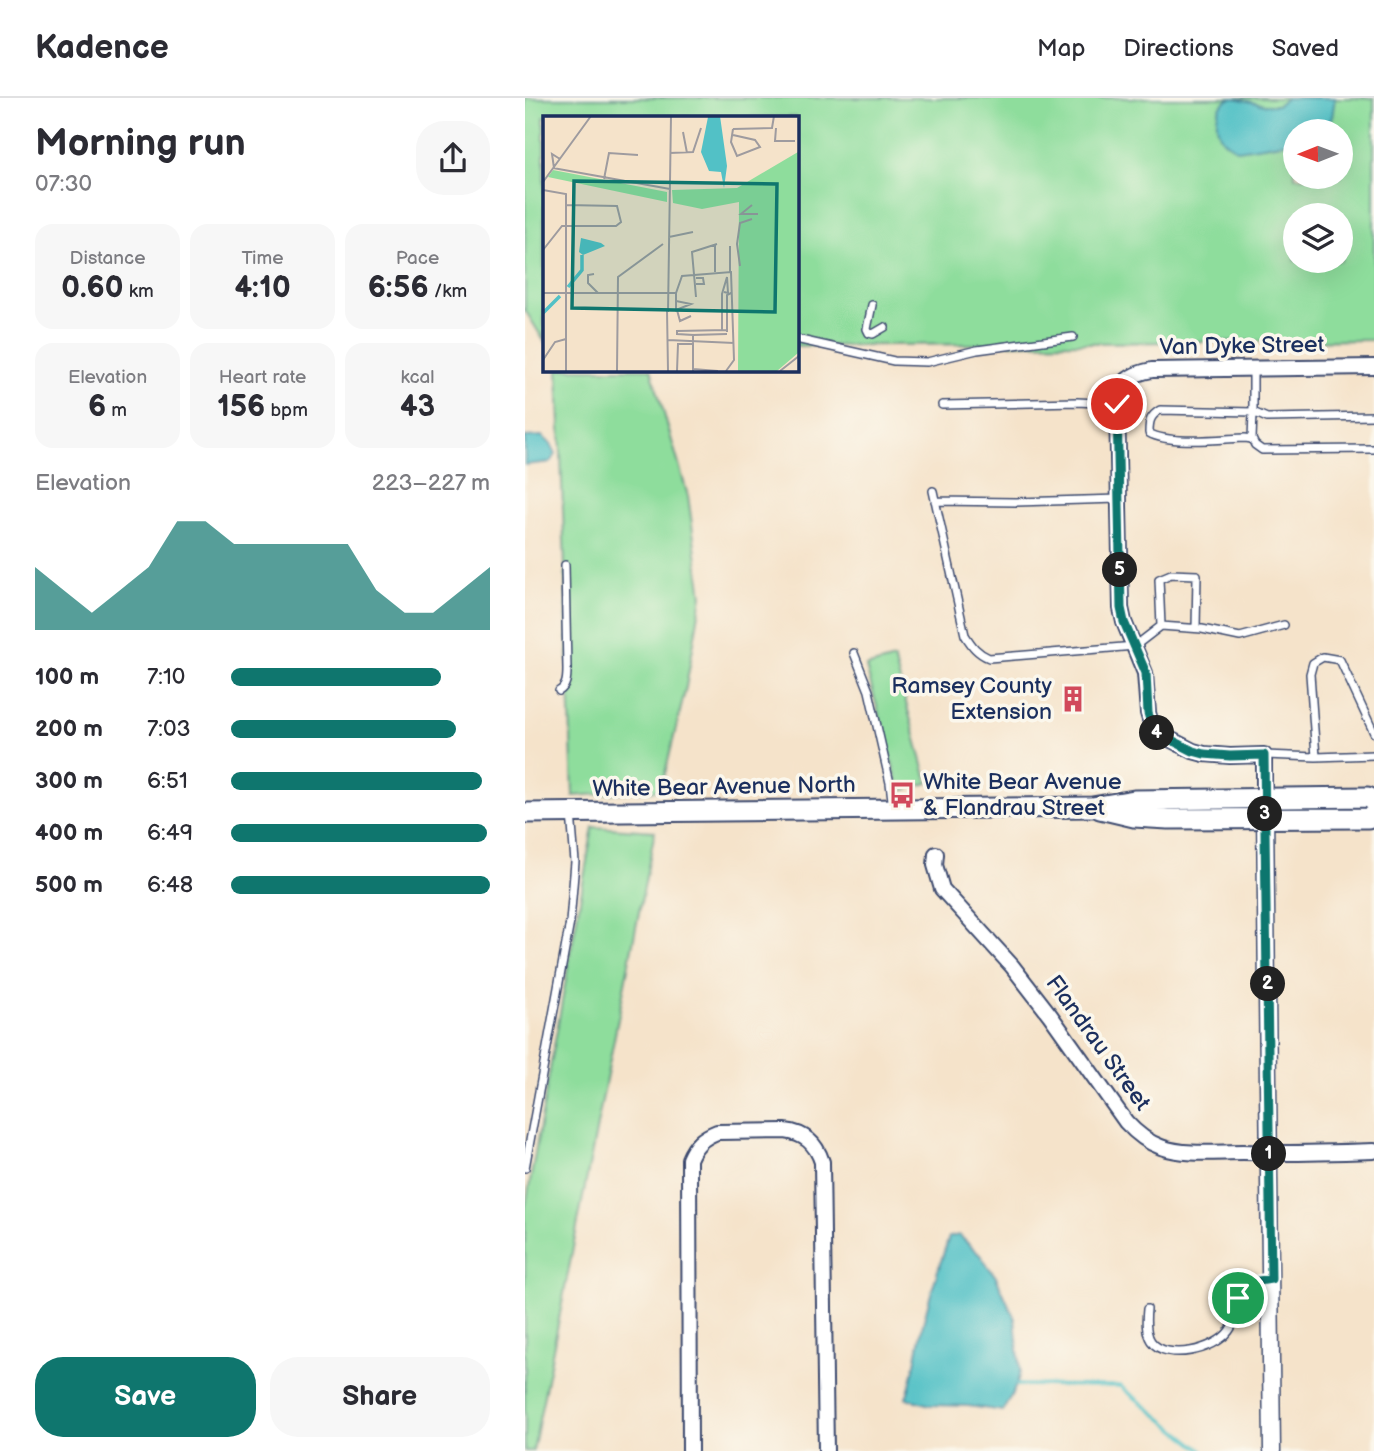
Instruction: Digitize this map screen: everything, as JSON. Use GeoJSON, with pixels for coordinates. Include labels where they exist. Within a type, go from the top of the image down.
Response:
{"type":"FeatureCollection","features":[{"type":"Feature","properties":{"kind":"main road","name":"White Bear Avenue North"},"geometry":{"type":"LineString","coordinates":[[525,813],[1092,807],[1134,800],[1265,798],[1368,797],[1374,801]]}},
{"type":"Feature","properties":{"kind":"main road","name":"White Bear Avenue North"},"geometry":{"type":"LineString","coordinates":[[1092,807],[1134,817],[1179,819],[1368,818],[1374,815]]}},
{"type":"Feature","properties":{"kind":"street","name":"Van Dyke Street"},"geometry":{"type":"LineString","coordinates":[[1117,404],[1124,383],[1134,374],[1152,370],[1374,367]]}},
{"type":"Feature","properties":{"kind":"street"},"geometry":{"type":"LineString","coordinates":[[1117,404],[1121,608],[1124,622],[1146,673],[1151,723],[1156,732],[1193,751],[1230,756],[1264,755],[1272,1451]]}},
{"type":"Feature","properties":{"kind":"street","name":"Flandrau Street"},"geometry":{"type":"LineString","coordinates":[[936,854],[942,889],[1012,966],[1136,1132],[1154,1144],[1174,1151],[1374,1151]]}},
{"type":"Feature","properties":{"kind":"street"},"geometry":{"type":"LineString","coordinates":[[690,1451],[689,1159],[699,1142],[717,1132],[785,1131],[795,1132],[813,1143],[819,1152],[822,1168],[826,1451]]}},
{"type":"Feature","properties":{"kind":"lane"},"geometry":{"type":"LineString","coordinates":[[872,305],[867,329],[869,333],[873,334],[884,327]]}},
{"type":"Feature","properties":{"kind":"lane"},"geometry":{"type":"LineString","coordinates":[[798,340],[894,361],[927,362],[977,350],[1073,337]]}},
{"type":"Feature","properties":{"kind":"lane"},"geometry":{"type":"LineString","coordinates":[[1253,369],[1252,439],[1262,450],[1374,449]]}},
{"type":"Feature","properties":{"kind":"lane"},"geometry":{"type":"LineString","coordinates":[[942,405],[1077,402],[1117,404]]}},
{"type":"Feature","properties":{"kind":"lane"},"geometry":{"type":"LineString","coordinates":[[1252,439],[1157,438],[1149,433],[1149,423],[1152,415],[1160,410],[1253,412],[1267,418],[1374,416]]}},
{"type":"Feature","properties":{"kind":"lane"},"geometry":{"type":"LineString","coordinates":[[933,491],[965,635],[981,655],[999,658],[1135,646],[1161,626],[1196,628],[1240,637],[1284,625]]}},
{"type":"Feature","properties":{"kind":"lane"},"geometry":{"type":"LineString","coordinates":[[935,501],[1119,499]]}},
{"type":"Feature","properties":{"kind":"lane"},"geometry":{"type":"LineString","coordinates":[[559,691],[565,686],[567,669],[565,565]]}},
{"type":"Feature","properties":{"kind":"lane"},"geometry":{"type":"LineString","coordinates":[[1161,626],[1159,579],[1171,574],[1197,575],[1196,628]]}},
{"type":"Feature","properties":{"kind":"lane"},"geometry":{"type":"LineString","coordinates":[[854,653],[869,691],[890,783],[893,809]]}},
{"type":"Feature","properties":{"kind":"lane"},"geometry":{"type":"LineString","coordinates":[[1316,757],[1310,674],[1313,663],[1323,657],[1340,660],[1374,733]]}},
{"type":"Feature","properties":{"kind":"lane"},"geometry":{"type":"LineString","coordinates":[[1264,755],[1374,755]]}},
{"type":"Feature","properties":{"kind":"lane"},"geometry":{"type":"LineString","coordinates":[[525,1168],[570,922],[575,862],[571,813]]}},
{"type":"Feature","properties":{"kind":"lane"},"geometry":{"type":"LineString","coordinates":[[1147,1309],[1148,1334],[1153,1344],[1175,1352],[1206,1348],[1228,1332],[1234,1322],[1241,1284],[1271,1279]]}},
{"type":"Feature","properties":{"kind":"green space"},"geometry":{"type":"Polygon","coordinates":[[[525,98],[1374,98],[1374,340],[798,346],[798,116],[543,116],[543,339],[525,310],[525,98]]]}},
{"type":"Feature","properties":{"kind":"green space"},"geometry":{"type":"Polygon","coordinates":[[[558,371],[652,371],[688,496],[702,596],[686,687],[661,790],[573,796],[558,371]]]}},
{"type":"Feature","properties":{"kind":"green space"},"geometry":{"type":"Polygon","coordinates":[[[894,659],[928,783],[900,791],[866,667],[894,659]]]}},
{"type":"Feature","properties":{"kind":"green space"},"geometry":{"type":"Polygon","coordinates":[[[593,827],[655,831],[533,1451],[525,1451],[525,1210],[593,827]]]}},
{"type":"Feature","properties":{"kind":"water"},"geometry":{"type":"Polygon","coordinates":[[[1287,98],[1335,98],[1331,119],[1283,119],[1283,143],[1238,150],[1223,140],[1218,129],[1217,117],[1221,106],[1229,99],[1277,105],[1287,98]]]}},
{"type":"Feature","properties":{"kind":"water"},"geometry":{"type":"Polygon","coordinates":[[[542,436],[551,444],[556,454],[551,462],[525,465],[525,437],[542,436]]]}},
{"type":"Feature","properties":{"kind":"water"},"geometry":{"type":"Polygon","coordinates":[[[959,1235],[980,1255],[996,1277],[1015,1319],[1020,1371],[1017,1384],[1003,1411],[968,1406],[930,1405],[906,1398],[941,1261],[949,1237],[959,1235]]]}},
{"type":"Feature","properties":{"kind":"waterway"},"geometry":{"type":"LineString","coordinates":[[1017,1385],[1120,1386],[1203,1451]]}},
{"type":"Feature","properties":{"kind":"place","name":"Ramsey County Extension"},"geometry":{"type":"Point","coordinates":[1073,699]}},
{"type":"Feature","properties":{"kind":"place","name":"White Bear Avenue & Flandrau Street"},"geometry":{"type":"Point","coordinates":[902,795]}},
{"type":"Feature","properties":{"kind":"route"},"geometry":{"type":"LineString","coordinates":[[1117,404],[1121,608],[1124,622],[1146,673],[1146,703],[1153,729],[1159,735],[1204,754],[1264,755],[1271,1279],[1241,1284],[1238,1298]]}}]}
